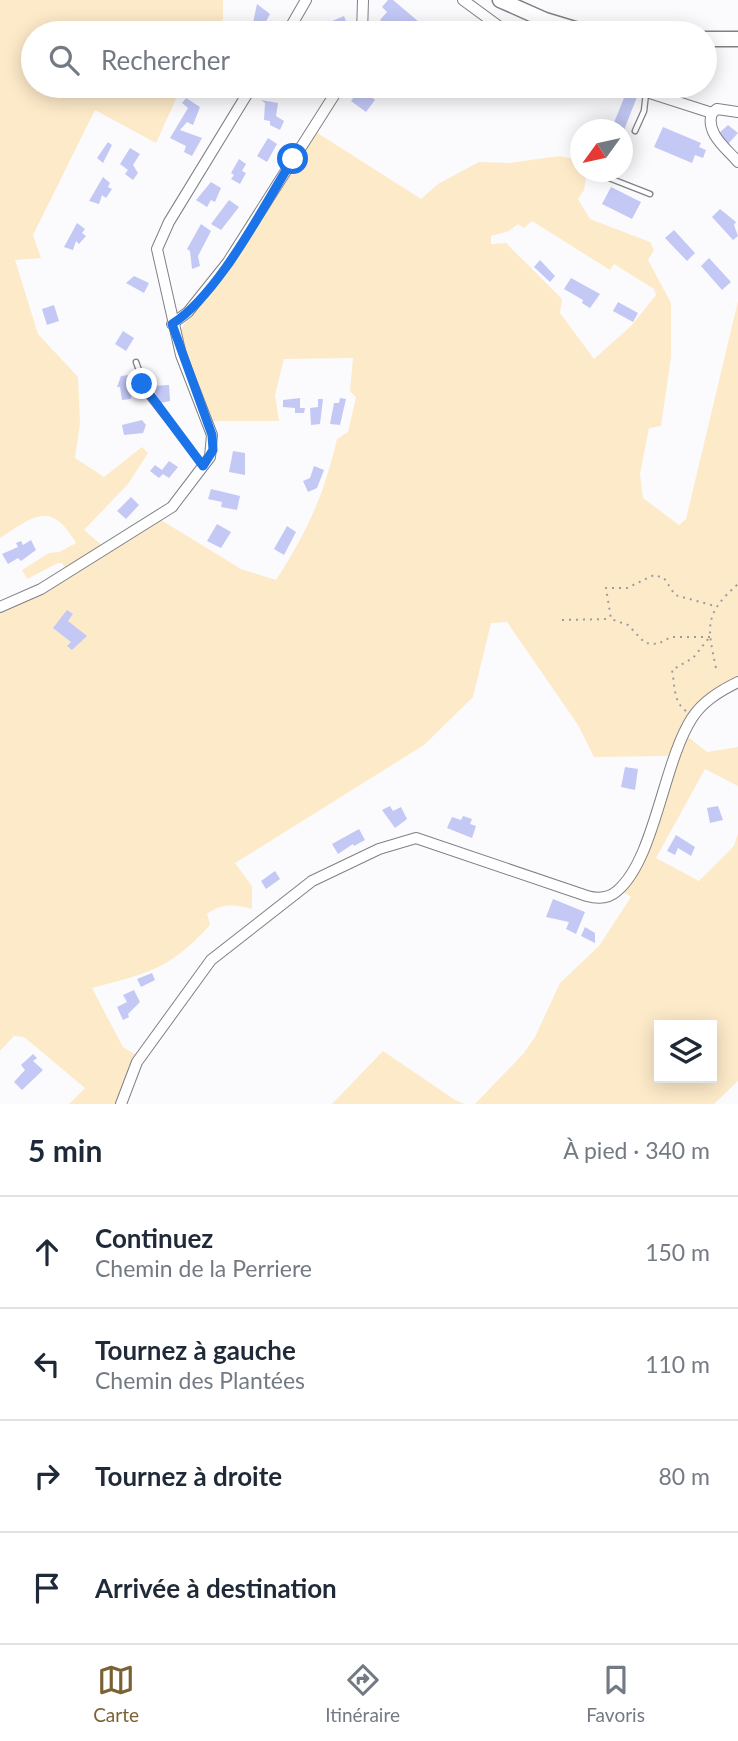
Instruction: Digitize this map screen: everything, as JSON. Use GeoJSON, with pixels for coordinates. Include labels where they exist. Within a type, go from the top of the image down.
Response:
{"type":"FeatureCollection","features":[{"type":"Feature","properties":{"kind":"main road"},"geometry":{"type":"LineString","coordinates":[[500,0],[548,21]]}},
{"type":"Feature","properties":{"kind":"main road"},"geometry":{"type":"LineString","coordinates":[[717,39],[738,39]]}},
{"type":"Feature","properties":{"kind":"street"},"geometry":{"type":"LineString","coordinates":[[293,21],[306,0]]}},
{"type":"Feature","properties":{"kind":"street"},"geometry":{"type":"LineString","coordinates":[[362,21],[363,0]]}},
{"type":"Feature","properties":{"kind":"street"},"geometry":{"type":"LineString","coordinates":[[463,0],[492,21]]}},
{"type":"Feature","properties":{"kind":"street"},"geometry":{"type":"LineString","coordinates":[[0,607],[41,589],[172,507],[213,450],[212,435],[172,324],[158,259],[159,240],[245,98]]}},
{"type":"Feature","properties":{"kind":"street"},"geometry":{"type":"LineString","coordinates":[[172,324],[188,312],[228,262],[332,98]]}},
{"type":"Feature","properties":{"kind":"street"},"geometry":{"type":"LineString","coordinates":[[662,98],[712,113]]}},
{"type":"Feature","properties":{"kind":"street"},"geometry":{"type":"LineString","coordinates":[[738,113],[720,108],[712,113],[709,123],[713,132],[738,162]]}},
{"type":"Feature","properties":{"kind":"street"},"geometry":{"type":"LineString","coordinates":[[121,1104],[137,1062],[211,960],[312,881],[379,849],[416,838],[587,897],[610,896],[623,885],[642,851],[678,743],[693,716],[708,699],[738,682]]}},
{"type":"Feature","properties":{"kind":"lane"},"geometry":{"type":"LineString","coordinates":[[635,131],[645,98]]}},
{"type":"Feature","properties":{"kind":"lane"},"geometry":{"type":"LineString","coordinates":[[619,182],[650,194]]}},
{"type":"Feature","properties":{"kind":"lane"},"geometry":{"type":"LineString","coordinates":[[136,362],[148,395],[203,466]]}},
{"type":"Feature","properties":{"kind":"path"},"geometry":{"type":"LineString","coordinates":[[611,619],[606,588],[627,588],[654,575],[664,578],[675,595],[715,606]]}},
{"type":"Feature","properties":{"kind":"path"},"geometry":{"type":"LineString","coordinates":[[716,668],[710,637],[715,606],[738,584]]}},
{"type":"Feature","properties":{"kind":"path"},"geometry":{"type":"LineString","coordinates":[[562,620],[611,619],[628,625],[645,643],[658,644],[670,637],[710,637]]}},
{"type":"Feature","properties":{"kind":"path"},"geometry":{"type":"LineString","coordinates":[[693,716],[680,707],[672,670],[693,658],[710,637]]}},
{"type":"Feature","properties":{"kind":"shaded area"},"geometry":{"type":"Polygon","coordinates":[[[0,0],[223,0],[221,21],[21,21],[21,98],[176,99],[156,143],[95,110],[33,235],[41,258],[15,260],[38,334],[78,377],[80,423],[75,458],[104,477],[142,447],[148,453],[128,484],[84,530],[104,547],[66,569],[62,563],[58,563],[27,579],[22,570],[49,553],[59,552],[76,543],[58,521],[50,517],[32,519],[0,538],[0,0]]]}},
{"type":"Feature","properties":{"kind":"shaded area"},"geometry":{"type":"Polygon","coordinates":[[[316,132],[421,199],[438,184],[479,162],[509,163],[559,156],[570,158],[570,182],[585,182],[578,199],[590,219],[650,242],[654,250],[648,260],[671,303],[671,357],[661,426],[649,428],[640,474],[643,498],[679,525],[686,519],[738,301],[738,679],[688,717],[668,756],[594,757],[578,725],[507,622],[491,623],[473,697],[424,745],[235,863],[252,886],[252,909],[228,906],[212,910],[207,914],[210,925],[169,961],[143,973],[92,988],[123,1047],[138,1056],[117,1104],[69,1104],[85,1088],[24,1037],[14,1036],[0,1051],[0,612],[31,598],[161,520],[241,569],[276,580],[297,546],[313,512],[337,439],[348,432],[356,397],[350,391],[353,358],[284,359],[275,395],[279,421],[211,421],[179,333],[188,318],[222,279],[316,132]],[[532,221],[524,228],[518,224],[509,231],[491,236],[491,244],[506,243],[562,299],[560,313],[594,359],[631,326],[656,295],[654,289],[614,264],[610,270],[532,221]]]}},
{"type":"Feature","properties":{"kind":"shaded area"},"geometry":{"type":"Polygon","coordinates":[[[687,736],[707,752],[738,747],[738,786],[705,769],[656,858],[699,881],[734,846],[738,833],[738,1081],[714,1104],[475,1104],[523,1054],[535,1037],[560,983],[599,946],[631,897],[622,891],[687,736]]]}},
{"type":"Feature","properties":{"kind":"shaded area"},"geometry":{"type":"Polygon","coordinates":[[[383,1051],[455,1100],[465,1104],[332,1104],[383,1051]]]}},
{"type":"Feature","properties":{"kind":"building"},"geometry":{"type":"Polygon","coordinates":[[[388,0],[393,0],[418,21],[381,21],[387,12],[382,7],[388,0]]]}},
{"type":"Feature","properties":{"kind":"building"},"geometry":{"type":"Polygon","coordinates":[[[257,4],[270,14],[266,21],[253,21],[257,4]]]}},
{"type":"Feature","properties":{"kind":"building"},"geometry":{"type":"Polygon","coordinates":[[[344,16],[346,21],[332,21],[344,16]]]}},
{"type":"Feature","properties":{"kind":"building"},"geometry":{"type":"Polygon","coordinates":[[[186,98],[200,107],[193,125],[187,122],[180,130],[202,138],[192,156],[184,152],[186,146],[170,138],[188,108],[182,103],[186,98]]]}},
{"type":"Feature","properties":{"kind":"building"},"geometry":{"type":"Polygon","coordinates":[[[353,98],[375,100],[366,112],[351,101],[353,98]]]}},
{"type":"Feature","properties":{"kind":"building"},"geometry":{"type":"Polygon","coordinates":[[[624,98],[637,98],[628,119],[615,119],[624,98]]]}},
{"type":"Feature","properties":{"kind":"building"},"geometry":{"type":"Polygon","coordinates":[[[261,100],[278,103],[276,116],[284,121],[280,130],[270,125],[270,121],[264,120],[265,103],[261,100]]]}},
{"type":"Feature","properties":{"kind":"building"},"geometry":{"type":"Polygon","coordinates":[[[728,125],[738,133],[728,144],[719,133],[728,125]]]}},
{"type":"Feature","properties":{"kind":"building"},"geometry":{"type":"Polygon","coordinates":[[[663,127],[701,143],[699,147],[706,150],[703,158],[695,155],[692,163],[654,147],[663,127]]]}},
{"type":"Feature","properties":{"kind":"building"},"geometry":{"type":"Polygon","coordinates":[[[268,138],[277,144],[267,162],[257,156],[268,138]]]}},
{"type":"Feature","properties":{"kind":"building"},"geometry":{"type":"Polygon","coordinates":[[[108,142],[112,145],[103,163],[97,158],[108,142]]]}},
{"type":"Feature","properties":{"kind":"building"},"geometry":{"type":"Polygon","coordinates":[[[130,148],[140,154],[133,165],[138,173],[133,180],[125,174],[128,170],[120,164],[130,148]]]}},
{"type":"Feature","properties":{"kind":"building"},"geometry":{"type":"Polygon","coordinates":[[[239,159],[246,164],[242,171],[246,173],[240,184],[231,179],[234,175],[231,173],[239,159]]]}},
{"type":"Feature","properties":{"kind":"building"},"geometry":{"type":"Polygon","coordinates":[[[103,177],[112,189],[106,198],[102,195],[99,204],[89,201],[103,177]]]}},
{"type":"Feature","properties":{"kind":"building"},"geometry":{"type":"Polygon","coordinates":[[[211,182],[221,188],[215,202],[211,200],[207,207],[196,200],[211,182]]]}},
{"type":"Feature","properties":{"kind":"building"},"geometry":{"type":"Polygon","coordinates":[[[611,187],[641,202],[632,219],[602,204],[611,187]]]}},
{"type":"Feature","properties":{"kind":"building"},"geometry":{"type":"Polygon","coordinates":[[[229,200],[239,207],[221,230],[211,224],[229,200]]]}},
{"type":"Feature","properties":{"kind":"building"},"geometry":{"type":"Polygon","coordinates":[[[720,209],[736,222],[734,225],[738,236],[733,240],[712,217],[720,209]]]}},
{"type":"Feature","properties":{"kind":"building"},"geometry":{"type":"Polygon","coordinates":[[[77,223],[85,229],[82,233],[86,236],[79,244],[76,241],[73,250],[64,247],[77,223]]]}},
{"type":"Feature","properties":{"kind":"building"},"geometry":{"type":"Polygon","coordinates":[[[201,224],[211,231],[198,256],[200,266],[192,269],[190,251],[187,249],[201,224]]]}},
{"type":"Feature","properties":{"kind":"building"},"geometry":{"type":"Polygon","coordinates":[[[674,230],[695,253],[687,261],[665,238],[674,230]]]}},
{"type":"Feature","properties":{"kind":"building"},"geometry":{"type":"Polygon","coordinates":[[[709,258],[731,282],[722,290],[701,266],[709,258]]]}},
{"type":"Feature","properties":{"kind":"building"},"geometry":{"type":"Polygon","coordinates":[[[540,260],[555,276],[550,282],[534,267],[540,260]]]}},
{"type":"Feature","properties":{"kind":"building"},"geometry":{"type":"Polygon","coordinates":[[[134,276],[149,283],[144,293],[126,283],[134,276]]]}},
{"type":"Feature","properties":{"kind":"building"},"geometry":{"type":"Polygon","coordinates":[[[571,278],[600,294],[590,308],[582,303],[583,300],[564,289],[571,278]]]}},
{"type":"Feature","properties":{"kind":"building"},"geometry":{"type":"Polygon","coordinates":[[[618,302],[638,313],[633,322],[613,311],[618,302]]]}},
{"type":"Feature","properties":{"kind":"building"},"geometry":{"type":"Polygon","coordinates":[[[54,305],[59,321],[47,325],[42,309],[54,305]]]}},
{"type":"Feature","properties":{"kind":"building"},"geometry":{"type":"Polygon","coordinates":[[[123,331],[134,338],[126,351],[115,344],[123,331]]]}},
{"type":"Feature","properties":{"kind":"building"},"geometry":{"type":"Polygon","coordinates":[[[137,374],[139,391],[131,393],[131,399],[122,400],[120,387],[117,387],[121,376],[137,374]]]}},
{"type":"Feature","properties":{"kind":"building"},"geometry":{"type":"Polygon","coordinates":[[[169,385],[170,401],[160,403],[152,386],[169,385]]]}},
{"type":"Feature","properties":{"kind":"building"},"geometry":{"type":"Polygon","coordinates":[[[300,398],[300,408],[305,408],[304,413],[295,413],[295,408],[283,407],[283,400],[300,398]]]}},
{"type":"Feature","properties":{"kind":"building"},"geometry":{"type":"Polygon","coordinates":[[[340,398],[346,399],[340,425],[330,424],[334,403],[339,403],[340,398]]]}},
{"type":"Feature","properties":{"kind":"building"},"geometry":{"type":"Polygon","coordinates":[[[318,399],[323,399],[320,424],[311,425],[310,408],[318,407],[318,399]]]}},
{"type":"Feature","properties":{"kind":"building"},"geometry":{"type":"Polygon","coordinates":[[[142,420],[146,425],[143,433],[124,435],[122,425],[142,420]]]}},
{"type":"Feature","properties":{"kind":"building"},"geometry":{"type":"Polygon","coordinates":[[[233,451],[245,453],[245,475],[229,472],[233,451]]]}},
{"type":"Feature","properties":{"kind":"building"},"geometry":{"type":"Polygon","coordinates":[[[169,461],[178,467],[169,478],[163,474],[159,478],[150,471],[155,465],[162,470],[169,461]]]}},
{"type":"Feature","properties":{"kind":"building"},"geometry":{"type":"Polygon","coordinates":[[[314,466],[324,470],[317,488],[308,492],[303,481],[310,478],[314,466]]]}},
{"type":"Feature","properties":{"kind":"building"},"geometry":{"type":"Polygon","coordinates":[[[211,489],[240,496],[237,510],[221,507],[222,502],[208,499],[211,489]]]}},
{"type":"Feature","properties":{"kind":"building"},"geometry":{"type":"Polygon","coordinates":[[[131,497],[139,505],[126,519],[117,511],[131,497]]]}},
{"type":"Feature","properties":{"kind":"building"},"geometry":{"type":"Polygon","coordinates":[[[217,524],[231,532],[221,548],[207,541],[217,524]]]}},
{"type":"Feature","properties":{"kind":"building"},"geometry":{"type":"Polygon","coordinates":[[[287,526],[296,532],[284,555],[274,549],[287,526]]]}},
{"type":"Feature","properties":{"kind":"building"},"geometry":{"type":"Polygon","coordinates":[[[31,540],[36,550],[21,561],[18,558],[8,564],[2,554],[18,547],[16,543],[21,541],[23,545],[31,540]]]}},
{"type":"Feature","properties":{"kind":"building"},"geometry":{"type":"Polygon","coordinates":[[[67,610],[73,614],[68,621],[87,636],[72,650],[67,646],[71,642],[53,628],[67,610]]]}},
{"type":"Feature","properties":{"kind":"building"},"geometry":{"type":"Polygon","coordinates":[[[625,767],[638,769],[635,790],[621,787],[625,767]]]}},
{"type":"Feature","properties":{"kind":"building"},"geometry":{"type":"Polygon","coordinates":[[[390,806],[393,811],[401,807],[407,819],[395,828],[382,810],[390,806]]]}},
{"type":"Feature","properties":{"kind":"building"},"geometry":{"type":"Polygon","coordinates":[[[718,806],[723,820],[710,823],[707,808],[718,806]]]}},
{"type":"Feature","properties":{"kind":"building"},"geometry":{"type":"Polygon","coordinates":[[[463,816],[472,819],[470,824],[476,826],[472,838],[447,828],[452,817],[461,820],[463,816]]]}},
{"type":"Feature","properties":{"kind":"building"},"geometry":{"type":"Polygon","coordinates":[[[359,829],[365,840],[338,854],[332,844],[359,829]]]}},
{"type":"Feature","properties":{"kind":"building"},"geometry":{"type":"Polygon","coordinates":[[[676,835],[695,847],[691,856],[678,848],[675,855],[667,851],[676,835]]]}},
{"type":"Feature","properties":{"kind":"building"},"geometry":{"type":"Polygon","coordinates":[[[275,871],[280,879],[266,889],[261,881],[275,871]]]}},
{"type":"Feature","properties":{"kind":"building"},"geometry":{"type":"Polygon","coordinates":[[[553,899],[585,912],[576,934],[566,929],[569,922],[546,917],[553,899]]]}},
{"type":"Feature","properties":{"kind":"building"},"geometry":{"type":"Polygon","coordinates":[[[585,927],[595,933],[595,943],[581,936],[585,927]]]}},
{"type":"Feature","properties":{"kind":"building"},"geometry":{"type":"Polygon","coordinates":[[[152,973],[155,980],[141,987],[137,979],[152,973]]]}},
{"type":"Feature","properties":{"kind":"building"},"geometry":{"type":"Polygon","coordinates":[[[134,990],[140,1002],[128,1014],[129,1017],[123,1020],[117,1007],[127,1002],[123,995],[134,990]]]}},
{"type":"Feature","properties":{"kind":"building"},"geometry":{"type":"Polygon","coordinates":[[[33,1054],[37,1058],[33,1061],[43,1070],[22,1090],[14,1082],[25,1070],[21,1065],[33,1054]]]}},
{"type":"Feature","properties":{"kind":"route"},"geometry":{"type":"LineString","coordinates":[[142,384],[203,466],[213,450],[212,435],[172,324],[188,312],[228,262],[293,159]]}}]}
